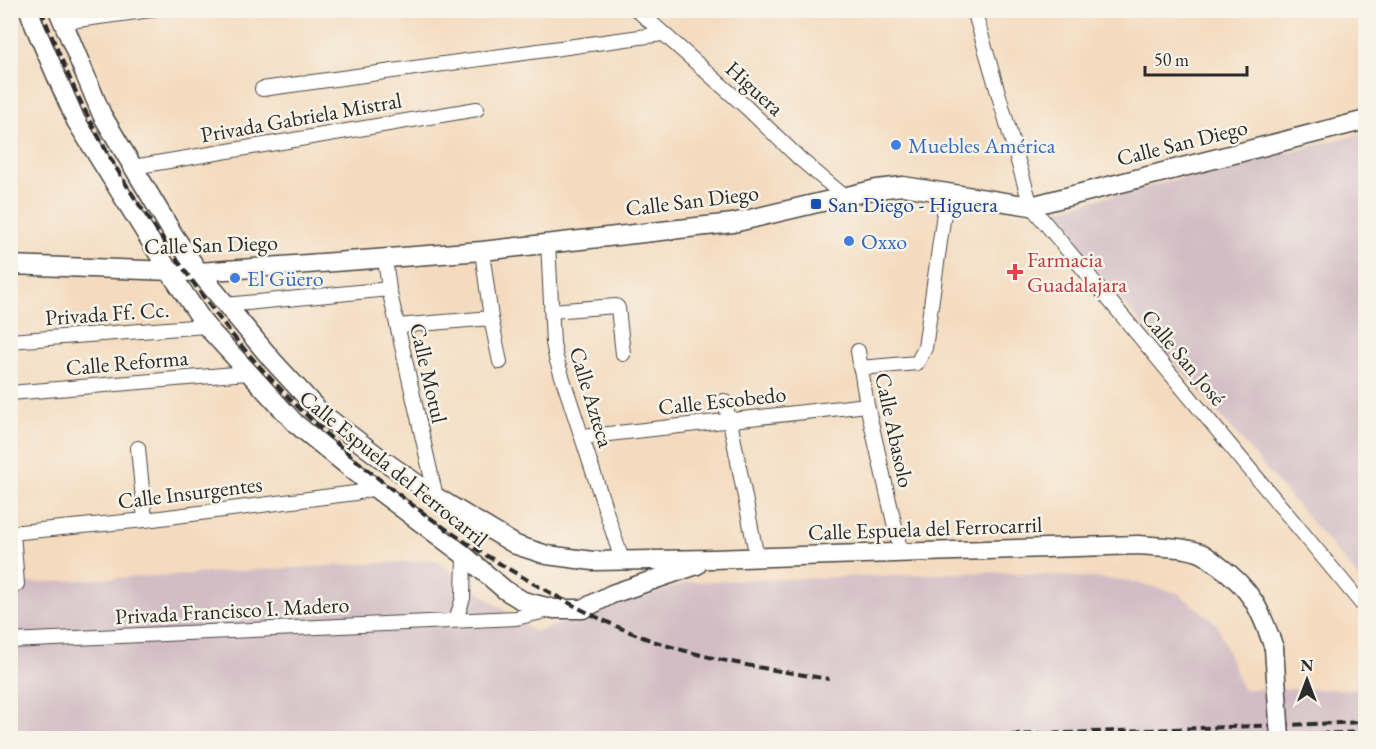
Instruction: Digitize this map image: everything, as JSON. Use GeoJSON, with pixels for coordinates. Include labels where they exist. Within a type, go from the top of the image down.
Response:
{"type":"FeatureCollection","features":[{"type":"Feature","properties":{"kind":"street","name":"Calle Espuela del Ferrocarril"},"geometry":{"type":"LineString","coordinates":[[29,10],[76,121],[206,326],[296,424],[375,488],[464,555],[505,590],[523,601],[554,609],[583,609],[612,594],[713,560]]}},
{"type":"Feature","properties":{"kind":"street"},"geometry":{"type":"LineString","coordinates":[[60,16],[151,10]]}},
{"type":"Feature","properties":{"kind":"street","name":"Higuera"},"geometry":{"type":"LineString","coordinates":[[637,10],[747,108],[800,159],[844,196]]}},
{"type":"Feature","properties":{"kind":"street","name":"Calle San José"},"geometry":{"type":"LineString","coordinates":[[974,10],[1031,206],[1365,609]]}},
{"type":"Feature","properties":{"kind":"street","name":"Calle Espuela del Ferrocarril"},"geometry":{"type":"LineString","coordinates":[[60,16],[102,115],[175,237],[199,272],[273,361],[320,412],[383,460],[436,497],[516,545],[527,550],[572,560],[713,560],[1138,545],[1171,547],[1203,554],[1228,572],[1251,595],[1264,620],[1274,648],[1280,738]]}},
{"type":"Feature","properties":{"kind":"street"},"geometry":{"type":"LineString","coordinates":[[262,89],[662,34]]}},
{"type":"Feature","properties":{"kind":"street","name":"Privada Gabriela Mistral"},"geometry":{"type":"LineString","coordinates":[[133,167],[477,109]]}},
{"type":"Feature","properties":{"kind":"street","name":"Calle San Diego"},"geometry":{"type":"LineString","coordinates":[[10,265],[199,272],[385,259],[733,223],[844,196],[903,186],[1031,206],[1365,120]]}},
{"type":"Feature","properties":{"kind":"street"},"geometry":{"type":"LineString","coordinates":[[860,368],[917,363],[921,358],[925,348],[947,192]]}},
{"type":"Feature","properties":{"kind":"street","name":"Calle Azteca"},"geometry":{"type":"LineString","coordinates":[[548,242],[556,358],[622,560]]}},
{"type":"Feature","properties":{"kind":"street"},"geometry":{"type":"LineString","coordinates":[[482,250],[491,318],[500,362]]}},
{"type":"Feature","properties":{"kind":"street","name":"Calle Motul"},"geometry":{"type":"LineString","coordinates":[[385,259],[389,289],[436,497]]}},
{"type":"Feature","properties":{"kind":"street"},"geometry":{"type":"LineString","coordinates":[[226,305],[389,289]]}},
{"type":"Feature","properties":{"kind":"street"},"geometry":{"type":"LineString","coordinates":[[551,310],[616,306],[623,354]]}},
{"type":"Feature","properties":{"kind":"street"},"geometry":{"type":"LineString","coordinates":[[397,326],[491,318]]}},
{"type":"Feature","properties":{"kind":"street","name":"Privada Ff. Cc."},"geometry":{"type":"LineString","coordinates":[[10,341],[206,326]]}},
{"type":"Feature","properties":{"kind":"street","name":"Calle Abasolo"},"geometry":{"type":"LineString","coordinates":[[858,351],[867,405],[901,553]]}},
{"type":"Feature","properties":{"kind":"street","name":"Calle Reforma"},"geometry":{"type":"LineString","coordinates":[[10,393],[247,373]]}},
{"type":"Feature","properties":{"kind":"street"},"geometry":{"type":"LineString","coordinates":[[724,401],[757,558]]}},
{"type":"Feature","properties":{"kind":"street","name":"Calle Escobedo"},"geometry":{"type":"LineString","coordinates":[[582,437],[867,405]]}},
{"type":"Feature","properties":{"kind":"street"},"geometry":{"type":"LineString","coordinates":[[138,448],[145,520]]}},
{"type":"Feature","properties":{"kind":"street","name":"Calle Insurgentes"},"geometry":{"type":"LineString","coordinates":[[12,533],[145,520],[356,493],[375,488]]}},
{"type":"Feature","properties":{"kind":"street"},"geometry":{"type":"LineString","coordinates":[[12,533],[17,584]]}},
{"type":"Feature","properties":{"kind":"street"},"geometry":{"type":"LineString","coordinates":[[456,620],[463,598],[464,555]]}},
{"type":"Feature","properties":{"kind":"street","name":"Privada Francisco I. Madero"},"geometry":{"type":"LineString","coordinates":[[10,641],[516,618],[554,609]]}},
{"type":"Feature","properties":{"kind":"shaded area"},"geometry":{"type":"Polygon","coordinates":[[[1366,133],[1365,585],[1055,222],[1057,209],[1366,133]]]}},
{"type":"Feature","properties":{"kind":"shaded area"},"geometry":{"type":"Polygon","coordinates":[[[435,560],[534,632],[689,582],[993,572],[1125,580],[1178,593],[1217,624],[1242,689],[1366,689],[1365,738],[11,738],[11,584],[435,560]]]}},
{"type":"Feature","properties":{"kind":"railway"},"geometry":{"type":"LineString","coordinates":[[41,10],[76,92],[108,155],[194,284],[232,334],[280,388],[309,418],[371,473],[438,523],[507,568],[620,628],[659,643],[701,655],[829,679]]}},
{"type":"Feature","properties":{"kind":"railway"},"geometry":{"type":"LineString","coordinates":[[930,738],[1366,722]]}},
{"type":"Feature","properties":{"kind":"railway"},"geometry":{"type":"LineString","coordinates":[[1197,738],[1366,732]]}},
{"type":"Feature","properties":{"kind":"place","name":"Muebles América"},"geometry":{"type":"Point","coordinates":[896,145]}},
{"type":"Feature","properties":{"kind":"place","name":"San Diego - Higuera"},"geometry":{"type":"Point","coordinates":[816,204]}},
{"type":"Feature","properties":{"kind":"place","name":"Oxxo"},"geometry":{"type":"Point","coordinates":[849,241]}},
{"type":"Feature","properties":{"kind":"place","name":"Farmacia Guadalajara"},"geometry":{"type":"Point","coordinates":[1015,272]}},
{"type":"Feature","properties":{"kind":"place","name":"El Güero"},"geometry":{"type":"Point","coordinates":[235,278]}}]}
